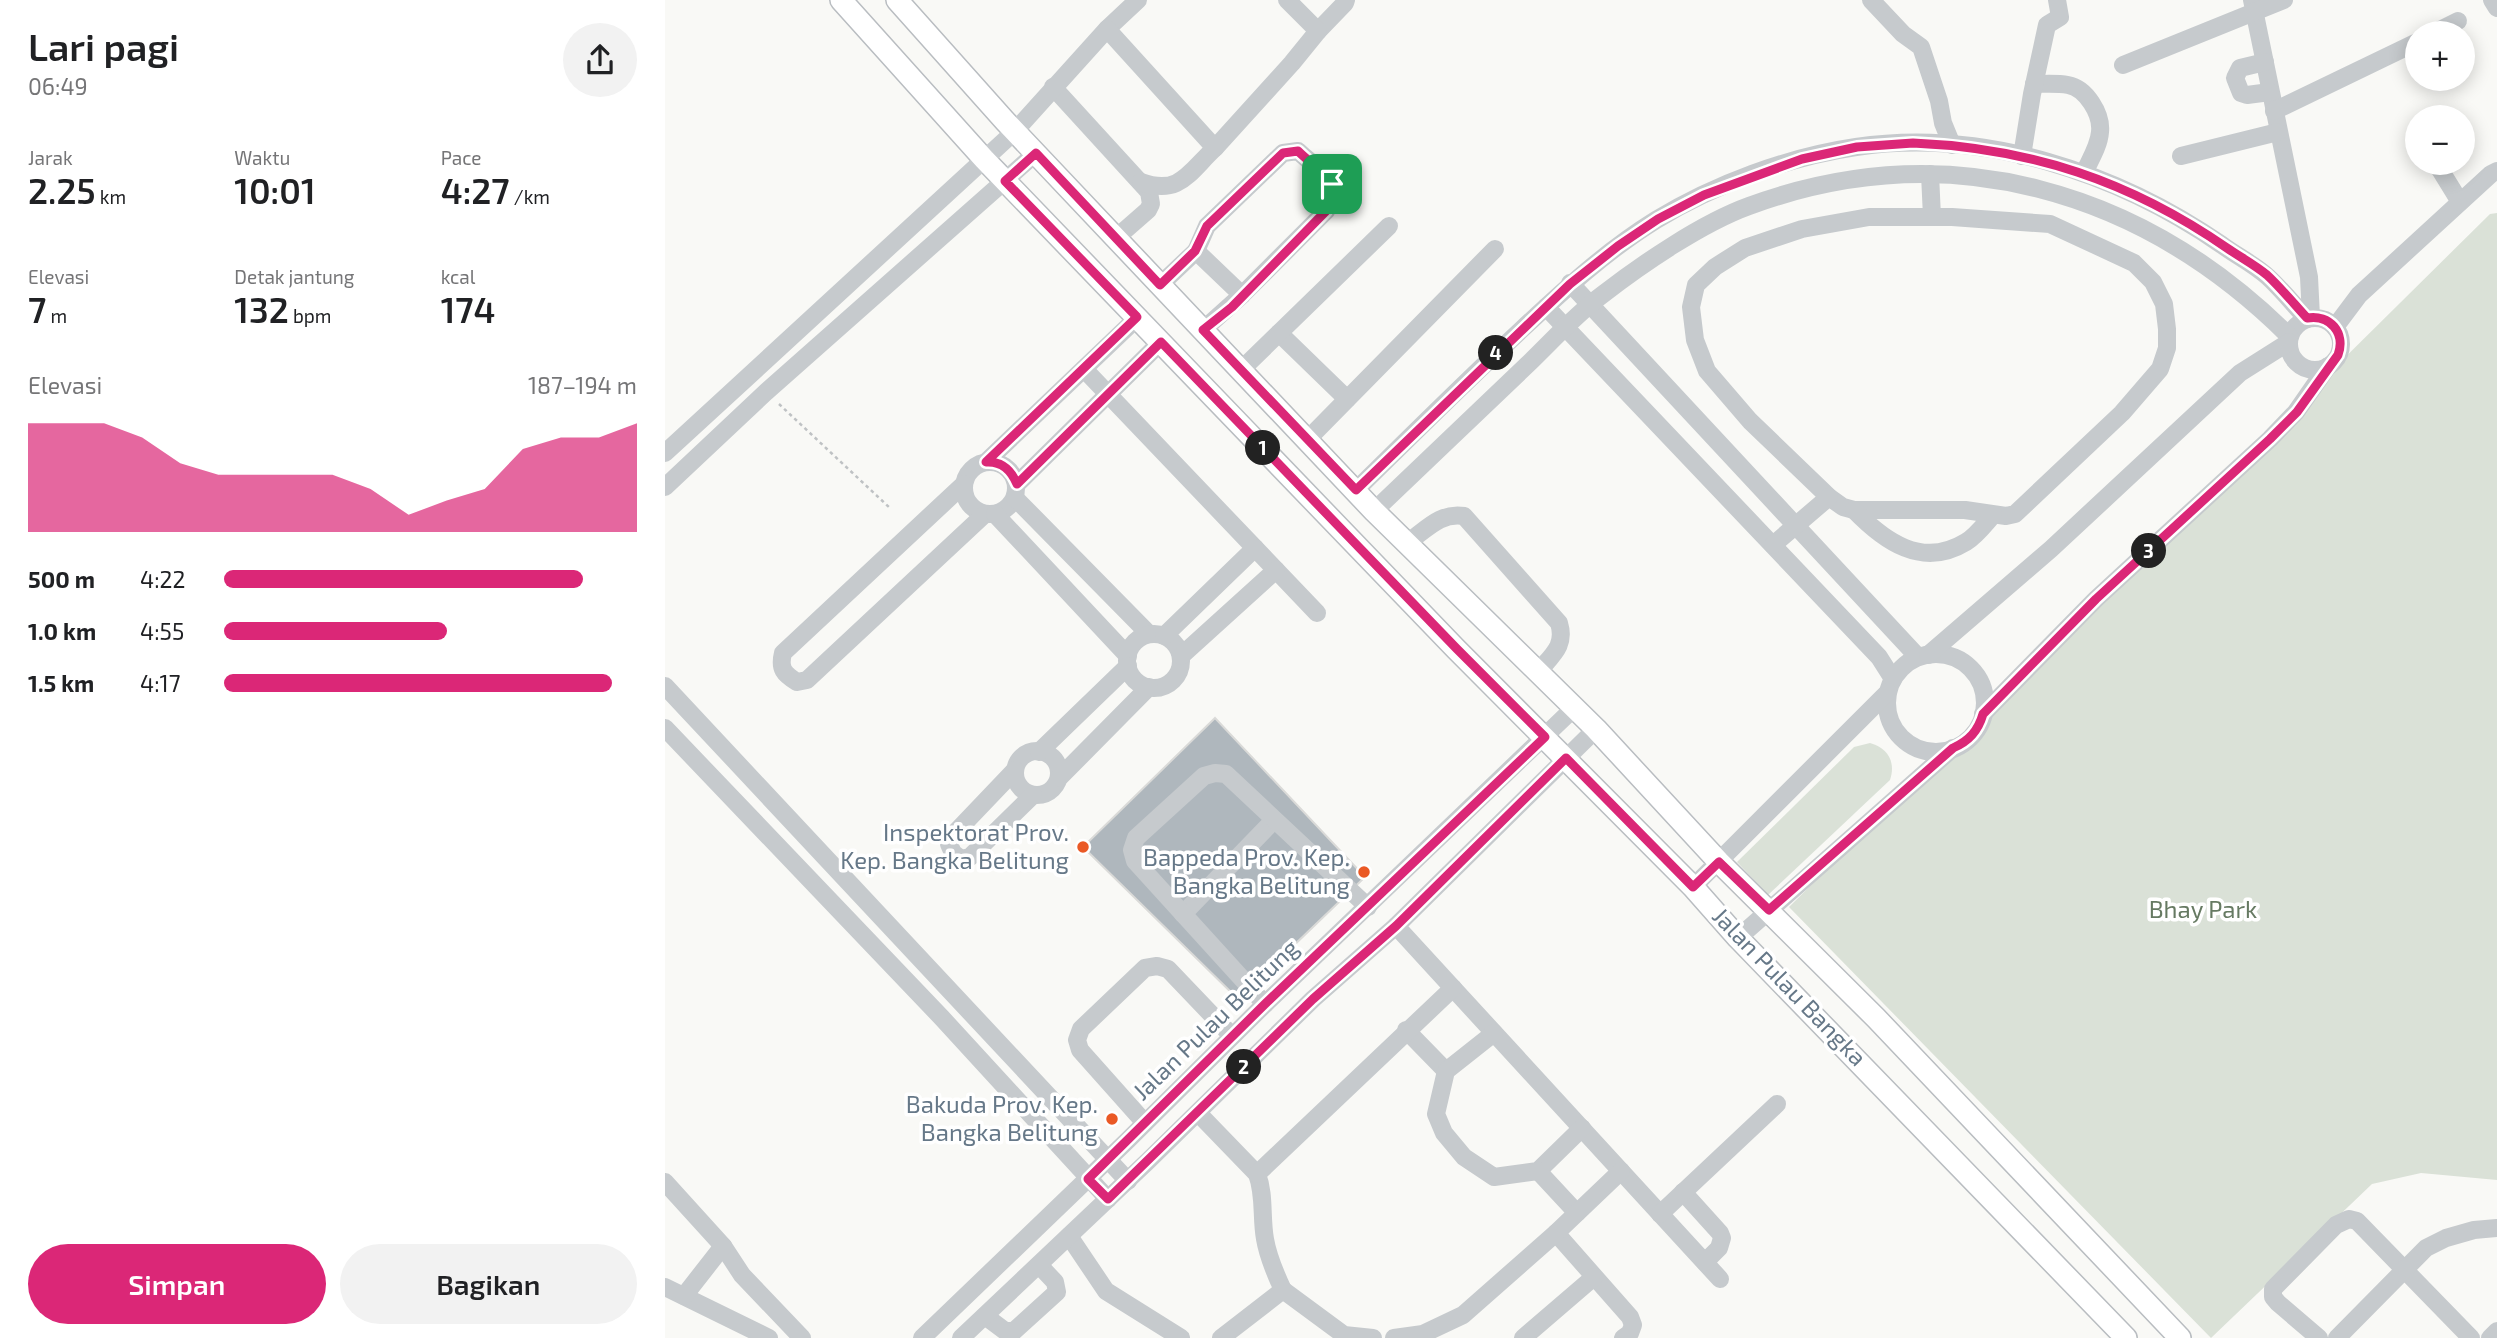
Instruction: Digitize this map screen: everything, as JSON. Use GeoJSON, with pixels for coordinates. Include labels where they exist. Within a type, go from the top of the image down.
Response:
{"type":"FeatureCollection","features":[{"type":"Feature","properties":{"kind":"main road","name":"Jalan Pulau Bangka"},"geometry":{"type":"LineString","coordinates":[[841,0],[1005,181],[1457,649],[1693,887],[1738,938],[2126,1338]]}},
{"type":"Feature","properties":{"kind":"main road","name":"Jalan Pulau Bangka"},"geometry":{"type":"LineString","coordinates":[[897,0],[1015,131],[1374,511],[1596,729],[1719,862],[1876,1018],[2180,1338]]}},
{"type":"Feature","properties":{"kind":"street"},"geometry":{"type":"LineString","coordinates":[[665,453],[1015,131],[1107,29],[1138,0]]}},
{"type":"Feature","properties":{"kind":"street"},"geometry":{"type":"LineString","coordinates":[[1287,0],[1318,31]]}},
{"type":"Feature","properties":{"kind":"street"},"geometry":{"type":"LineString","coordinates":[[1141,182],[1161,187],[1176,185],[1215,148],[1346,0]]}},
{"type":"Feature","properties":{"kind":"street"},"geometry":{"type":"LineString","coordinates":[[1871,0],[1903,34],[1921,47],[1952,145]]}},
{"type":"Feature","properties":{"kind":"street"},"geometry":{"type":"LineString","coordinates":[[2022,156],[2047,25],[2060,17],[2057,0]]}},
{"type":"Feature","properties":{"kind":"street"},"geometry":{"type":"LineString","coordinates":[[2123,65],[2253,7],[2284,0]]}},
{"type":"Feature","properties":{"kind":"street"},"geometry":{"type":"LineString","coordinates":[[2492,0],[2497,8]]}},
{"type":"Feature","properties":{"kind":"street"},"geometry":{"type":"LineString","coordinates":[[2253,7],[2309,277],[2309,318]]}},
{"type":"Feature","properties":{"kind":"street"},"geometry":{"type":"LineString","coordinates":[[1107,29],[1215,148]]}},
{"type":"Feature","properties":{"kind":"street"},"geometry":{"type":"LineString","coordinates":[[2274,111],[2405,48]]}},
{"type":"Feature","properties":{"kind":"street"},"geometry":{"type":"LineString","coordinates":[[2265,62],[2240,68],[2235,78],[2241,93],[2270,92]]}},
{"type":"Feature","properties":{"kind":"street"},"geometry":{"type":"LineString","coordinates":[[2034,84],[2069,85],[2079,89],[2088,98],[2101,128],[2084,173]]}},
{"type":"Feature","properties":{"kind":"street"},"geometry":{"type":"LineString","coordinates":[[1053,87],[1149,192],[1149,210],[1116,238]]}},
{"type":"Feature","properties":{"kind":"street"},"geometry":{"type":"LineString","coordinates":[[2181,156],[2278,132]]}},
{"type":"Feature","properties":{"kind":"street"},"geometry":{"type":"LineString","coordinates":[[1356,490],[1570,284],[1618,246],[1658,219],[1704,195],[1754,174],[1802,159],[1857,147],[1913,143],[1952,145],[2022,156],[2084,173],[2127,190],[2201,230],[2267,275],[2309,318]]}},
{"type":"Feature","properties":{"kind":"street"},"geometry":{"type":"LineString","coordinates":[[1160,285],[1195,251],[1207,226],[1283,153],[1298,151],[1332,184],[1332,201],[1326,211],[1203,330]]}},
{"type":"Feature","properties":{"kind":"street"},"geometry":{"type":"LineString","coordinates":[[665,487],[766,392],[1036,153]]}},
{"type":"Feature","properties":{"kind":"street"},"geometry":{"type":"LineString","coordinates":[[2335,327],[2359,295],[2497,171]]}},
{"type":"Feature","properties":{"kind":"street"},"geometry":{"type":"LineString","coordinates":[[1374,511],[1590,306],[1653,259],[1748,206],[1802,190],[1848,181],[1891,175],[1930,174],[1999,180],[2060,193],[2113,212],[2214,271],[2261,309],[2289,339]]}},
{"type":"Feature","properties":{"kind":"street"},"geometry":{"type":"LineString","coordinates":[[1930,174],[1932,217]]}},
{"type":"Feature","properties":{"kind":"street"},"geometry":{"type":"LineString","coordinates":[[2443,175],[2460,202]]}},
{"type":"Feature","properties":{"kind":"street"},"geometry":{"type":"LineString","coordinates":[[1869,217],[1932,217],[2050,225],[2134,263],[2153,282],[2164,304],[2167,348],[2160,369],[2122,413],[2015,514],[2005,516],[1965,510],[1854,510],[1843,507],[1829,497],[1750,421],[1707,371],[1695,340],[1691,307],[1696,285],[1715,267],[1745,248],[1802,229],[1869,217]]}},
{"type":"Feature","properties":{"kind":"street"},"geometry":{"type":"LineString","coordinates":[[1241,370],[1389,226]]}},
{"type":"Feature","properties":{"kind":"street"},"geometry":{"type":"LineString","coordinates":[[1307,440],[1495,249]]}},
{"type":"Feature","properties":{"kind":"street"},"geometry":{"type":"LineString","coordinates":[[1195,251],[1242,295]]}},
{"type":"Feature","properties":{"kind":"street"},"geometry":{"type":"LineString","coordinates":[[1546,307],[1879,657],[1891,686],[1887,701],[1890,720],[1894,729],[1907,743],[1934,751],[1953,748],[1962,744],[1976,731],[1983,714],[1984,695],[1982,686],[1971,670],[1947,655],[1923,656],[1795,526],[1570,284]]}},
{"type":"Feature","properties":{"kind":"street"},"geometry":{"type":"LineString","coordinates":[[1128,661],[990,514],[976,510],[968,503],[964,484],[975,467],[986,462],[1137,317]]}},
{"type":"Feature","properties":{"kind":"street"},"geometry":{"type":"LineString","coordinates":[[1983,714],[2096,599],[2297,412],[2328,366],[2335,360],[2341,346],[2340,335],[2327,320],[2309,318],[2294,327],[2289,339],[2290,352],[2298,364],[2313,370],[2328,366]]}},
{"type":"Feature","properties":{"kind":"street"},"geometry":{"type":"LineString","coordinates":[[1279,333],[1347,399]]}},
{"type":"Feature","properties":{"kind":"street"},"geometry":{"type":"LineString","coordinates":[[1693,887],[1891,686],[1902,667],[1923,656],[2052,549],[2240,373],[2289,339]]}},
{"type":"Feature","properties":{"kind":"street"},"geometry":{"type":"LineString","coordinates":[[964,484],[783,653],[780,664],[784,673],[797,682],[807,680],[990,514],[1005,510],[1016,491],[1161,342]]}},
{"type":"Feature","properties":{"kind":"street"},"geometry":{"type":"LineString","coordinates":[[1083,369],[1317,613]]}},
{"type":"Feature","properties":{"kind":"street"},"geometry":{"type":"LineString","coordinates":[[986,462],[1006,467],[1013,474],[1016,491],[1157,635],[1177,646],[1181,656],[1177,676],[1160,687],[1149,687],[1132,676],[1128,661],[1131,646],[1138,639],[1157,635],[1255,548]]}},
{"type":"Feature","properties":{"kind":"street"},"geometry":{"type":"LineString","coordinates":[[1773,545],[1829,497]]}},
{"type":"Feature","properties":{"kind":"street"},"geometry":{"type":"LineString","coordinates":[[1854,510],[1873,530],[1893,544],[1928,553],[1953,549],[1969,541],[1993,515]]}},
{"type":"Feature","properties":{"kind":"street"},"geometry":{"type":"LineString","coordinates":[[1407,543],[1441,518],[1451,514],[1464,516],[1559,623],[1563,635],[1560,645],[1538,672]]}},
{"type":"Feature","properties":{"kind":"street"},"geometry":{"type":"LineString","coordinates":[[1181,656],[1276,570]]}},
{"type":"Feature","properties":{"kind":"street"},"geometry":{"type":"LineString","coordinates":[[1039,752],[1128,661]]}},
{"type":"Feature","properties":{"kind":"street"},"geometry":{"type":"LineString","coordinates":[[665,686],[1128,1181]]}},
{"type":"Feature","properties":{"kind":"street"},"geometry":{"type":"LineString","coordinates":[[1059,778],[1056,762],[1050,755],[1039,752],[1024,755],[1015,770],[953,835],[949,844],[953,853],[961,859],[970,858],[1033,795],[1049,792],[1059,778],[1149,687]]}},
{"type":"Feature","properties":{"kind":"street","name":"Jalan Pulau Belitung"},"geometry":{"type":"LineString","coordinates":[[922,1338],[1574,708]]}},
{"type":"Feature","properties":{"kind":"street"},"geometry":{"type":"LineString","coordinates":[[665,728],[942,1018],[1108,1199]]}},
{"type":"Feature","properties":{"kind":"street"},"geometry":{"type":"LineString","coordinates":[[961,1338],[1128,1181],[1313,999],[1396,926],[1596,729]]}},
{"type":"Feature","properties":{"kind":"street"},"geometry":{"type":"LineString","coordinates":[[1738,938],[1953,748]]}},
{"type":"Feature","properties":{"kind":"street"},"geometry":{"type":"LineString","coordinates":[[1015,770],[1019,786],[1033,795]]}},
{"type":"Feature","properties":{"kind":"street"},"geometry":{"type":"LineString","coordinates":[[1265,1004],[1135,861],[1132,850],[1136,838],[1204,776],[1215,772],[1226,775],[1368,907]]}},
{"type":"Feature","properties":{"kind":"street"},"geometry":{"type":"LineString","coordinates":[[1183,914],[1274,820]]}},
{"type":"Feature","properties":{"kind":"street"},"geometry":{"type":"LineString","coordinates":[[1396,926],[1720,1279]]}},
{"type":"Feature","properties":{"kind":"street"},"geometry":{"type":"LineString","coordinates":[[1145,1123],[1080,1050],[1077,1040],[1081,1029],[1145,968],[1157,966],[1168,969],[1233,1035]]}},
{"type":"Feature","properties":{"kind":"street"},"geometry":{"type":"LineString","coordinates":[[1257,1174],[1453,988]]}},
{"type":"Feature","properties":{"kind":"street"},"geometry":{"type":"LineString","coordinates":[[1406,1030],[1446,1072]]}},
{"type":"Feature","properties":{"kind":"street"},"geometry":{"type":"LineString","coordinates":[[1494,1033],[1446,1072],[1436,1114],[1444,1133],[1464,1157],[1494,1178],[1538,1171],[1582,1128]]}},
{"type":"Feature","properties":{"kind":"street"},"geometry":{"type":"LineString","coordinates":[[1660,1214],[1777,1104]]}},
{"type":"Feature","properties":{"kind":"street"},"geometry":{"type":"LineString","coordinates":[[1198,1113],[1257,1174],[1261,1184],[1264,1237],[1270,1262],[1283,1290],[1344,1337],[1373,1338]]}},
{"type":"Feature","properties":{"kind":"street"},"geometry":{"type":"LineString","coordinates":[[1538,1171],[1577,1213]]}},
{"type":"Feature","properties":{"kind":"street"},"geometry":{"type":"LineString","coordinates":[[1394,1338],[1423,1334],[1463,1315],[1621,1171]]}},
{"type":"Feature","properties":{"kind":"street"},"geometry":{"type":"LineString","coordinates":[[665,1182],[723,1246],[743,1275],[802,1338]]}},
{"type":"Feature","properties":{"kind":"street"},"geometry":{"type":"LineString","coordinates":[[1683,1192],[1722,1238],[1719,1248],[1705,1262]]}},
{"type":"Feature","properties":{"kind":"street"},"geometry":{"type":"LineString","coordinates":[[2319,1338],[2278,1303],[2273,1297],[2273,1289],[2336,1225],[2349,1219],[2357,1221],[2471,1338]]}},
{"type":"Feature","properties":{"kind":"street"},"geometry":{"type":"LineString","coordinates":[[2337,1338],[2426,1248],[2446,1238],[2474,1230],[2497,1228]]}},
{"type":"Feature","properties":{"kind":"street"},"geometry":{"type":"LineString","coordinates":[[1556,1233],[1630,1318],[1633,1325],[1623,1338]]}},
{"type":"Feature","properties":{"kind":"street"},"geometry":{"type":"LineString","coordinates":[[1069,1236],[1106,1291],[1181,1338]]}},
{"type":"Feature","properties":{"kind":"street"},"geometry":{"type":"LineString","coordinates":[[684,1296],[723,1246]]}},
{"type":"Feature","properties":{"kind":"street"},"geometry":{"type":"LineString","coordinates":[[985,1316],[1005,1331],[1014,1331],[1057,1292],[1055,1282],[1039,1265]]}},
{"type":"Feature","properties":{"kind":"street"},"geometry":{"type":"LineString","coordinates":[[1523,1338],[1594,1278]]}},
{"type":"Feature","properties":{"kind":"street"},"geometry":{"type":"LineString","coordinates":[[665,1287],[769,1338]]}},
{"type":"Feature","properties":{"kind":"street"},"geometry":{"type":"LineString","coordinates":[[1221,1338],[1283,1290]]}},
{"type":"Feature","properties":{"kind":"street"},"geometry":{"type":"LineString","coordinates":[[2490,1338],[2497,1331]]}},
{"type":"Feature","properties":{"kind":"path"},"geometry":{"type":"LineString","coordinates":[[766,392],[891,509]]}},
{"type":"Feature","properties":{"kind":"green space","name":"Bhay Park"},"geometry":{"type":"Polygon","coordinates":[[[2497,213],[2497,1180],[2421,1173],[2372,1184],[2211,1338],[1789,907],[2490,214],[2497,213]]]}},
{"type":"Feature","properties":{"kind":"green space"},"geometry":{"type":"Polygon","coordinates":[[[1870,743],[1882,748],[1889,757],[1892,767],[1890,780],[1768,895],[1737,862],[1854,747],[1870,743]]]}},
{"type":"Feature","properties":{"kind":"building"},"geometry":{"type":"Polygon","coordinates":[[[1215,718],[1365,877],[1238,999],[1083,847],[1215,718]]]}},
{"type":"Feature","properties":{"kind":"place","name":"Inspektorat Prov. Kep. Bangka Belitung"},"geometry":{"type":"Point","coordinates":[1083,847]}},
{"type":"Feature","properties":{"kind":"place","name":"Bappeda Prov. Kep. Bangka Belitung"},"geometry":{"type":"Point","coordinates":[1364,872]}},
{"type":"Feature","properties":{"kind":"place","name":"Bakuda Prov. Kep. Bangka Belitung"},"geometry":{"type":"Point","coordinates":[1112,1119]}},
{"type":"Feature","properties":{"kind":"route"},"geometry":{"type":"LineString","coordinates":[[1913,143],[1982,148],[2029,157],[2117,185],[2201,230],[2267,275],[2307,318],[2322,318],[2331,323],[2340,335],[2341,346],[2335,360],[2328,366],[2297,412],[2096,599],[1983,714],[1976,731],[1969,738],[1953,748],[1769,910],[1719,862],[1693,887],[1566,758],[1396,926],[1313,999],[1108,1199],[1088,1179],[1265,1004],[1545,737],[1161,342],[1017,484],[1006,467],[986,462],[1137,317],[1005,181],[1036,153],[1160,285],[1195,251],[1207,226],[1283,153],[1298,151],[1332,184],[1332,201],[1326,211],[1232,307],[1203,330],[1356,490],[1489,359],[1570,284],[1618,246],[1658,219],[1704,195],[1754,174],[1802,159],[1857,147],[1913,143]]}}]}
